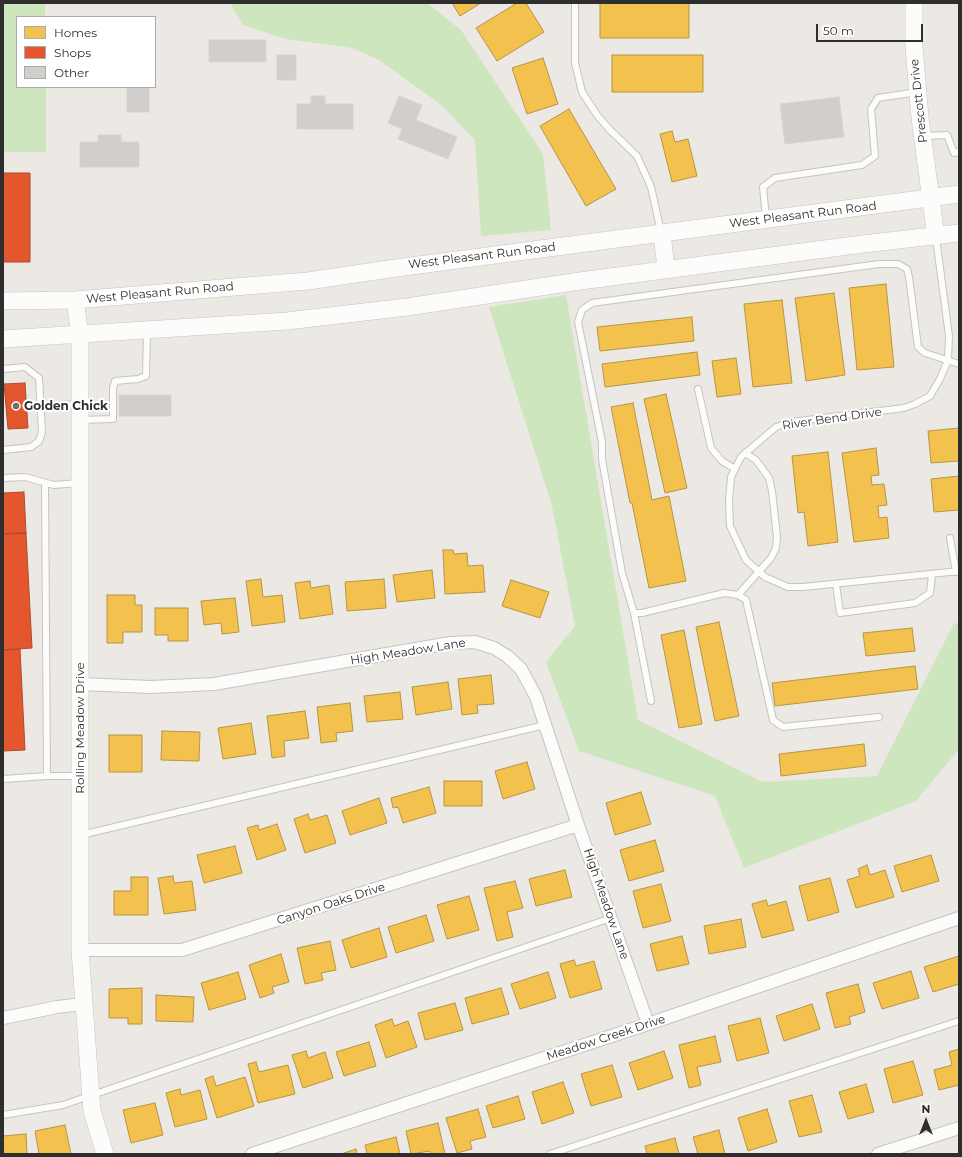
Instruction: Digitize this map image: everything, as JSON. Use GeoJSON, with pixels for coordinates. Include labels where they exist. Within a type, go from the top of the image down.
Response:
{"type":"FeatureCollection","features":[{"type":"Feature","properties":{"kind":"main road","name":"Prescott Drive"},"geometry":{"type":"LineString","coordinates":[[914,3],[914,46],[922,136],[936,237]]}},
{"type":"Feature","properties":{"kind":"main road","name":"West Pleasant Run Road"},"geometry":{"type":"LineString","coordinates":[[3,300],[75,300],[308,281],[959,194]]}},
{"type":"Feature","properties":{"kind":"main road"},"geometry":{"type":"LineString","coordinates":[[662,233],[666,270]]}},
{"type":"Feature","properties":{"kind":"main road"},"geometry":{"type":"LineString","coordinates":[[3,339],[287,321],[863,244],[936,237],[959,233]]}},
{"type":"Feature","properties":{"kind":"main road","name":"Rolling Meadow Drive"},"geometry":{"type":"LineString","coordinates":[[75,300],[80,335],[80,950],[90,1095],[92,1111],[105,1154]]}},
{"type":"Feature","properties":{"kind":"street","name":"High Meadow Lane"},"geometry":{"type":"LineString","coordinates":[[80,684],[151,687],[214,684],[450,643],[475,642],[494,648],[521,669],[536,697],[578,824],[648,1024]]}},
{"type":"Feature","properties":{"kind":"street","name":"Canyon Oaks Drive"},"geometry":{"type":"LineString","coordinates":[[80,950],[182,950],[578,824]]}},
{"type":"Feature","properties":{"kind":"street","name":"Meadow Creek Drive"},"geometry":{"type":"LineString","coordinates":[[252,1154],[648,1024],[959,918]]}},
{"type":"Feature","properties":{"kind":"street"},"geometry":{"type":"LineString","coordinates":[[3,1018],[57,1007],[84,1004]]}},
{"type":"Feature","properties":{"kind":"street"},"geometry":{"type":"LineString","coordinates":[[878,1154],[959,1128]]}},
{"type":"Feature","properties":{"kind":"lane"},"geometry":{"type":"LineString","coordinates":[[575,3],[575,64],[582,92],[597,115],[637,156],[651,188],[662,233]]}},
{"type":"Feature","properties":{"kind":"lane"},"geometry":{"type":"LineString","coordinates":[[766,219],[764,186],[775,178],[862,165],[875,156],[871,109],[878,98],[918,92]]}},
{"type":"Feature","properties":{"kind":"lane"},"geometry":{"type":"LineString","coordinates":[[922,136],[947,135],[954,153],[959,152]]}},
{"type":"Feature","properties":{"kind":"lane","name":"River Bend Drive"},"geometry":{"type":"LineString","coordinates":[[936,237],[949,336],[948,360],[940,379],[930,396],[915,404],[880,412],[791,422],[776,426],[740,457],[732,477],[730,493],[730,526],[746,560],[765,577],[788,587],[836,584],[957,572]]}},
{"type":"Feature","properties":{"kind":"lane"},"geometry":{"type":"LineString","coordinates":[[651,702],[634,613],[622,573],[602,459],[602,442],[578,322],[582,310],[592,303],[879,264],[898,264],[907,269],[910,277],[918,347],[925,353],[959,364]]}},
{"type":"Feature","properties":{"kind":"lane"},"geometry":{"type":"LineString","coordinates":[[41,406],[113,419],[113,388],[115,381],[138,380],[146,376],[147,331]]}},
{"type":"Feature","properties":{"kind":"lane"},"geometry":{"type":"LineString","coordinates":[[3,369],[24,367],[39,378],[42,432],[39,441],[31,447],[3,450]]}},
{"type":"Feature","properties":{"kind":"lane"},"geometry":{"type":"LineString","coordinates":[[698,388],[711,448],[722,461],[735,469]]}},
{"type":"Feature","properties":{"kind":"lane"},"geometry":{"type":"LineString","coordinates":[[738,595],[758,570],[770,558],[776,548],[777,537],[772,491],[768,478],[761,465],[745,453]]}},
{"type":"Feature","properties":{"kind":"lane"},"geometry":{"type":"LineString","coordinates":[[3,478],[25,477],[54,486],[80,483]]}},
{"type":"Feature","properties":{"kind":"lane"},"geometry":{"type":"LineString","coordinates":[[45,483],[48,776]]}},
{"type":"Feature","properties":{"kind":"lane"},"geometry":{"type":"LineString","coordinates":[[950,538],[957,572]]}},
{"type":"Feature","properties":{"kind":"lane"},"geometry":{"type":"LineString","coordinates":[[836,584],[840,613],[915,603],[930,593],[932,575]]}},
{"type":"Feature","properties":{"kind":"lane"},"geometry":{"type":"LineString","coordinates":[[634,613],[642,613],[724,593],[738,595],[746,600],[773,720],[783,727],[879,717]]}},
{"type":"Feature","properties":{"kind":"lane"},"geometry":{"type":"LineString","coordinates":[[80,835],[545,725]]}},
{"type":"Feature","properties":{"kind":"lane"},"geometry":{"type":"LineString","coordinates":[[3,779],[48,776],[80,776]]}},
{"type":"Feature","properties":{"kind":"lane"},"geometry":{"type":"LineString","coordinates":[[3,1115],[63,1105],[611,918]]}},
{"type":"Feature","properties":{"kind":"lane"},"geometry":{"type":"LineString","coordinates":[[550,1154],[959,1021]]}},
{"type":"Feature","properties":{"kind":"green space"},"geometry":{"type":"Polygon","coordinates":[[[3,3],[45,3],[45,16],[16,16],[16,88],[46,88],[46,152],[3,152],[3,3]]]}},
{"type":"Feature","properties":{"kind":"green space"},"geometry":{"type":"Polygon","coordinates":[[[230,3],[427,3],[461,30],[543,154],[551,230],[481,236],[475,140],[440,104],[379,60],[352,48],[286,39],[243,25],[230,3]]]}},
{"type":"Feature","properties":{"kind":"green space"},"geometry":{"type":"Polygon","coordinates":[[[566,295],[638,720],[763,782],[877,776],[954,623],[959,624],[959,749],[916,801],[744,868],[715,796],[579,751],[546,662],[575,626],[552,506],[489,307],[566,295]]]}},
{"type":"Feature","properties":{"kind":"building: Homes"},"geometry":{"type":"Polygon","coordinates":[[[452,3],[481,3],[460,16],[452,3]]]}},
{"type":"Feature","properties":{"kind":"building: Homes"},"geometry":{"type":"Polygon","coordinates":[[[517,3],[526,3],[544,32],[497,61],[476,28],[517,3]]]}},
{"type":"Feature","properties":{"kind":"building: Homes"},"geometry":{"type":"Polygon","coordinates":[[[600,3],[689,3],[689,38],[600,38],[600,3]]]}},
{"type":"Feature","properties":{"kind":"building: Homes"},"geometry":{"type":"Polygon","coordinates":[[[612,55],[703,55],[703,92],[612,92],[612,55]]]}},
{"type":"Feature","properties":{"kind":"building: Homes"},"geometry":{"type":"Polygon","coordinates":[[[543,58],[558,104],[527,114],[512,68],[543,58]]]}},
{"type":"Feature","properties":{"kind":"building: Homes"},"geometry":{"type":"Polygon","coordinates":[[[569,109],[616,189],[586,206],[540,126],[569,109]]]}},
{"type":"Feature","properties":{"kind":"building: Homes"},"geometry":{"type":"Polygon","coordinates":[[[672,131],[675,142],[688,139],[697,176],[672,182],[660,134],[672,131]]]}},
{"type":"Feature","properties":{"kind":"building: Homes"},"geometry":{"type":"Polygon","coordinates":[[[886,284],[894,367],[857,370],[849,288],[886,284]]]}},
{"type":"Feature","properties":{"kind":"building: Homes"},"geometry":{"type":"Polygon","coordinates":[[[834,293],[845,375],[806,381],[795,298],[834,293]]]}},
{"type":"Feature","properties":{"kind":"building: Homes"},"geometry":{"type":"Polygon","coordinates":[[[782,300],[792,383],[753,387],[744,304],[782,300]]]}},
{"type":"Feature","properties":{"kind":"building: Homes"},"geometry":{"type":"Polygon","coordinates":[[[692,317],[694,341],[600,351],[597,327],[692,317]]]}},
{"type":"Feature","properties":{"kind":"building: Homes"},"geometry":{"type":"Polygon","coordinates":[[[697,352],[700,375],[605,387],[602,364],[697,352]]]}},
{"type":"Feature","properties":{"kind":"building: Homes"},"geometry":{"type":"Polygon","coordinates":[[[736,358],[741,394],[717,397],[712,361],[736,358]]]}},
{"type":"Feature","properties":{"kind":"building: Homes"},"geometry":{"type":"Polygon","coordinates":[[[666,394],[687,488],[665,493],[644,399],[666,394]]]}},
{"type":"Feature","properties":{"kind":"building: Homes"},"geometry":{"type":"Polygon","coordinates":[[[633,403],[652,500],[669,496],[686,581],[649,588],[611,407],[633,403]]]}},
{"type":"Feature","properties":{"kind":"building: Homes"},"geometry":{"type":"Polygon","coordinates":[[[959,428],[959,461],[931,463],[928,431],[959,428]]]}},
{"type":"Feature","properties":{"kind":"building: Homes"},"geometry":{"type":"Polygon","coordinates":[[[876,448],[879,475],[871,476],[872,485],[884,484],[887,505],[878,506],[879,518],[887,517],[889,538],[854,542],[842,453],[876,448]]]}},
{"type":"Feature","properties":{"kind":"building: Homes"},"geometry":{"type":"Polygon","coordinates":[[[828,452],[838,542],[808,546],[804,512],[798,513],[792,456],[828,452]]]}},
{"type":"Feature","properties":{"kind":"building: Homes"},"geometry":{"type":"Polygon","coordinates":[[[959,476],[959,510],[934,512],[931,479],[959,476]]]}},
{"type":"Feature","properties":{"kind":"building: Homes"},"geometry":{"type":"Polygon","coordinates":[[[443,550],[453,550],[454,554],[467,553],[468,566],[483,565],[485,592],[445,594],[443,550]]]}},
{"type":"Feature","properties":{"kind":"building: Homes"},"geometry":{"type":"Polygon","coordinates":[[[432,570],[435,598],[397,602],[393,575],[432,570]]]}},
{"type":"Feature","properties":{"kind":"building: Homes"},"geometry":{"type":"Polygon","coordinates":[[[261,579],[263,597],[282,595],[285,622],[252,626],[246,581],[261,579]]]}},
{"type":"Feature","properties":{"kind":"building: Homes"},"geometry":{"type":"Polygon","coordinates":[[[384,579],[386,608],[347,611],[345,582],[384,579]]]}},
{"type":"Feature","properties":{"kind":"building: Homes"},"geometry":{"type":"Polygon","coordinates":[[[511,580],[549,592],[540,618],[502,606],[511,580]]]}},
{"type":"Feature","properties":{"kind":"building: Homes"},"geometry":{"type":"Polygon","coordinates":[[[310,581],[311,588],[329,585],[333,614],[300,619],[295,583],[310,581]]]}},
{"type":"Feature","properties":{"kind":"building: Homes"},"geometry":{"type":"Polygon","coordinates":[[[107,595],[135,595],[135,605],[142,605],[142,632],[123,632],[123,643],[107,643],[107,595]]]}},
{"type":"Feature","properties":{"kind":"building: Homes"},"geometry":{"type":"Polygon","coordinates":[[[235,598],[239,632],[222,634],[221,623],[204,625],[201,601],[235,598]]]}},
{"type":"Feature","properties":{"kind":"building: Homes"},"geometry":{"type":"Polygon","coordinates":[[[155,608],[188,608],[188,641],[168,641],[168,635],[155,635],[155,608]]]}},
{"type":"Feature","properties":{"kind":"building: Homes"},"geometry":{"type":"Polygon","coordinates":[[[719,622],[739,716],[715,721],[696,627],[719,622]]]}},
{"type":"Feature","properties":{"kind":"building: Homes"},"geometry":{"type":"Polygon","coordinates":[[[912,628],[915,651],[866,656],[863,633],[912,628]]]}},
{"type":"Feature","properties":{"kind":"building: Homes"},"geometry":{"type":"Polygon","coordinates":[[[684,630],[702,724],[679,728],[661,635],[684,630]]]}},
{"type":"Feature","properties":{"kind":"building: Homes"},"geometry":{"type":"Polygon","coordinates":[[[915,666],[918,689],[775,706],[772,683],[915,666]]]}},
{"type":"Feature","properties":{"kind":"building: Homes"},"geometry":{"type":"Polygon","coordinates":[[[491,675],[494,704],[477,705],[478,713],[462,715],[458,679],[491,675]]]}},
{"type":"Feature","properties":{"kind":"building: Homes"},"geometry":{"type":"Polygon","coordinates":[[[448,682],[452,709],[416,715],[412,687],[448,682]]]}},
{"type":"Feature","properties":{"kind":"building: Homes"},"geometry":{"type":"Polygon","coordinates":[[[400,692],[403,719],[367,722],[364,696],[400,692]]]}},
{"type":"Feature","properties":{"kind":"building: Homes"},"geometry":{"type":"Polygon","coordinates":[[[350,703],[353,731],[336,733],[337,741],[321,743],[317,707],[350,703]]]}},
{"type":"Feature","properties":{"kind":"building: Homes"},"geometry":{"type":"Polygon","coordinates":[[[305,711],[309,738],[284,741],[285,756],[272,758],[267,716],[305,711]]]}},
{"type":"Feature","properties":{"kind":"building: Homes"},"geometry":{"type":"Polygon","coordinates":[[[251,723],[256,754],[223,759],[218,728],[251,723]]]}},
{"type":"Feature","properties":{"kind":"building: Homes"},"geometry":{"type":"Polygon","coordinates":[[[162,731],[200,732],[199,761],[161,760],[162,731]]]}},
{"type":"Feature","properties":{"kind":"building: Homes"},"geometry":{"type":"Polygon","coordinates":[[[109,735],[142,735],[142,772],[109,772],[109,735]]]}},
{"type":"Feature","properties":{"kind":"building: Homes"},"geometry":{"type":"Polygon","coordinates":[[[864,744],[866,766],[781,776],[779,754],[864,744]]]}},
{"type":"Feature","properties":{"kind":"building: Homes"},"geometry":{"type":"Polygon","coordinates":[[[527,762],[535,789],[503,799],[495,771],[527,762]]]}},
{"type":"Feature","properties":{"kind":"building: Homes"},"geometry":{"type":"Polygon","coordinates":[[[444,781],[482,781],[482,806],[444,806],[444,781]]]}},
{"type":"Feature","properties":{"kind":"building: Homes"},"geometry":{"type":"Polygon","coordinates":[[[429,787],[436,813],[403,823],[398,807],[393,808],[391,798],[429,787]]]}},
{"type":"Feature","properties":{"kind":"building: Homes"},"geometry":{"type":"Polygon","coordinates":[[[641,792],[651,824],[615,835],[606,803],[641,792]]]}},
{"type":"Feature","properties":{"kind":"building: Homes"},"geometry":{"type":"Polygon","coordinates":[[[379,798],[387,823],[350,835],[342,811],[379,798]]]}},
{"type":"Feature","properties":{"kind":"building: Homes"},"geometry":{"type":"Polygon","coordinates":[[[308,814],[310,820],[327,815],[336,843],[305,853],[294,819],[308,814]]]}},
{"type":"Feature","properties":{"kind":"building: Homes"},"geometry":{"type":"Polygon","coordinates":[[[277,824],[286,850],[257,860],[247,828],[258,825],[259,830],[277,824]]]}},
{"type":"Feature","properties":{"kind":"building: Homes"},"geometry":{"type":"Polygon","coordinates":[[[655,840],[664,871],[629,881],[620,850],[655,840]]]}},
{"type":"Feature","properties":{"kind":"building: Homes"},"geometry":{"type":"Polygon","coordinates":[[[235,846],[242,873],[204,883],[197,855],[235,846]]]}},
{"type":"Feature","properties":{"kind":"building: Homes"},"geometry":{"type":"Polygon","coordinates":[[[931,855],[939,881],[902,892],[894,866],[931,855]]]}},
{"type":"Feature","properties":{"kind":"building: Homes"},"geometry":{"type":"Polygon","coordinates":[[[867,865],[870,875],[885,870],[894,897],[856,908],[847,880],[860,876],[858,869],[867,865]]]}},
{"type":"Feature","properties":{"kind":"building: Homes"},"geometry":{"type":"Polygon","coordinates":[[[565,870],[572,897],[536,906],[529,879],[565,870]]]}},
{"type":"Feature","properties":{"kind":"building: Homes"},"geometry":{"type":"Polygon","coordinates":[[[173,876],[174,883],[192,881],[196,910],[164,914],[158,878],[173,876]]]}},
{"type":"Feature","properties":{"kind":"building: Homes"},"geometry":{"type":"Polygon","coordinates":[[[131,877],[148,877],[148,915],[114,915],[114,891],[131,891],[131,877]]]}},
{"type":"Feature","properties":{"kind":"building: Homes"},"geometry":{"type":"Polygon","coordinates":[[[830,878],[839,912],[808,921],[799,886],[830,878]]]}},
{"type":"Feature","properties":{"kind":"building: Homes"},"geometry":{"type":"Polygon","coordinates":[[[515,881],[523,908],[507,912],[513,937],[497,941],[484,888],[515,881]]]}},
{"type":"Feature","properties":{"kind":"building: Homes"},"geometry":{"type":"Polygon","coordinates":[[[661,884],[671,921],[643,928],[633,891],[661,884]]]}},
{"type":"Feature","properties":{"kind":"building: Homes"},"geometry":{"type":"Polygon","coordinates":[[[469,896],[479,930],[447,939],[437,905],[469,896]]]}},
{"type":"Feature","properties":{"kind":"building: Homes"},"geometry":{"type":"Polygon","coordinates":[[[766,900],[768,906],[786,901],[794,930],[762,938],[752,904],[766,900]]]}},
{"type":"Feature","properties":{"kind":"building: Homes"},"geometry":{"type":"Polygon","coordinates":[[[426,915],[434,941],[396,953],[388,927],[426,915]]]}},
{"type":"Feature","properties":{"kind":"building: Homes"},"geometry":{"type":"Polygon","coordinates":[[[741,919],[746,947],[709,954],[704,926],[741,919]]]}},
{"type":"Feature","properties":{"kind":"building: Homes"},"geometry":{"type":"Polygon","coordinates":[[[379,928],[387,957],[351,968],[342,940],[379,928]]]}},
{"type":"Feature","properties":{"kind":"building: Homes"},"geometry":{"type":"Polygon","coordinates":[[[682,936],[689,964],[657,971],[650,944],[682,936]]]}},
{"type":"Feature","properties":{"kind":"building: Homes"},"geometry":{"type":"Polygon","coordinates":[[[330,941],[336,970],[321,973],[323,980],[305,984],[297,948],[330,941]]]}},
{"type":"Feature","properties":{"kind":"building: Homes"},"geometry":{"type":"Polygon","coordinates":[[[281,954],[289,982],[272,987],[274,993],[260,998],[249,965],[281,954]]]}},
{"type":"Feature","properties":{"kind":"building: Homes"},"geometry":{"type":"Polygon","coordinates":[[[959,956],[959,984],[933,992],[924,967],[959,956]]]}},
{"type":"Feature","properties":{"kind":"building: Homes"},"geometry":{"type":"Polygon","coordinates":[[[574,960],[576,966],[594,961],[602,989],[570,998],[560,964],[574,960]]]}},
{"type":"Feature","properties":{"kind":"building: Homes"},"geometry":{"type":"Polygon","coordinates":[[[911,971],[919,998],[882,1009],[873,983],[911,971]]]}},
{"type":"Feature","properties":{"kind":"building: Homes"},"geometry":{"type":"Polygon","coordinates":[[[238,972],[246,999],[209,1010],[201,983],[238,972]]]}},
{"type":"Feature","properties":{"kind":"building: Homes"},"geometry":{"type":"Polygon","coordinates":[[[548,972],[556,998],[520,1009],[511,984],[548,972]]]}},
{"type":"Feature","properties":{"kind":"building: Homes"},"geometry":{"type":"Polygon","coordinates":[[[858,984],[865,1012],[849,1017],[851,1024],[835,1028],[826,993],[858,984]]]}},
{"type":"Feature","properties":{"kind":"building: Homes"},"geometry":{"type":"Polygon","coordinates":[[[142,988],[142,1024],[128,1024],[128,1018],[109,1018],[109,989],[142,988]]]}},
{"type":"Feature","properties":{"kind":"building: Homes"},"geometry":{"type":"Polygon","coordinates":[[[501,988],[509,1014],[472,1024],[465,998],[501,988]]]}},
{"type":"Feature","properties":{"kind":"building: Homes"},"geometry":{"type":"Polygon","coordinates":[[[156,995],[194,997],[193,1022],[156,1021],[156,995]]]}},
{"type":"Feature","properties":{"kind":"building: Homes"},"geometry":{"type":"Polygon","coordinates":[[[455,1003],[463,1030],[425,1040],[418,1013],[455,1003]]]}},
{"type":"Feature","properties":{"kind":"building: Homes"},"geometry":{"type":"Polygon","coordinates":[[[812,1004],[820,1029],[784,1041],[776,1016],[812,1004]]]}},
{"type":"Feature","properties":{"kind":"building: Homes"},"geometry":{"type":"Polygon","coordinates":[[[760,1018],[769,1053],[737,1061],[728,1026],[760,1018]]]}},
{"type":"Feature","properties":{"kind":"building: Homes"},"geometry":{"type":"Polygon","coordinates":[[[392,1019],[394,1026],[408,1021],[417,1047],[386,1058],[375,1025],[392,1019]]]}},
{"type":"Feature","properties":{"kind":"building: Homes"},"geometry":{"type":"Polygon","coordinates":[[[715,1036],[721,1062],[697,1067],[701,1085],[689,1088],[679,1045],[715,1036]]]}},
{"type":"Feature","properties":{"kind":"building: Homes"},"geometry":{"type":"Polygon","coordinates":[[[369,1042],[376,1066],[344,1076],[336,1052],[369,1042]]]}},
{"type":"Feature","properties":{"kind":"building: Homes"},"geometry":{"type":"Polygon","coordinates":[[[959,1049],[959,1085],[939,1090],[934,1070],[952,1065],[949,1052],[959,1049]]]}},
{"type":"Feature","properties":{"kind":"building: Homes"},"geometry":{"type":"Polygon","coordinates":[[[306,1051],[308,1058],[325,1052],[333,1078],[303,1088],[292,1055],[306,1051]]]}},
{"type":"Feature","properties":{"kind":"building: Homes"},"geometry":{"type":"Polygon","coordinates":[[[664,1051],[673,1078],[638,1090],[629,1063],[664,1051]]]}},
{"type":"Feature","properties":{"kind":"building: Homes"},"geometry":{"type":"Polygon","coordinates":[[[913,1061],[923,1095],[893,1103],[884,1069],[913,1061]]]}},
{"type":"Feature","properties":{"kind":"building: Homes"},"geometry":{"type":"Polygon","coordinates":[[[256,1062],[259,1072],[288,1065],[295,1094],[258,1103],[248,1064],[256,1062]]]}},
{"type":"Feature","properties":{"kind":"building: Homes"},"geometry":{"type":"Polygon","coordinates":[[[612,1065],[622,1097],[591,1106],[581,1074],[612,1065]]]}},
{"type":"Feature","properties":{"kind":"building: Homes"},"geometry":{"type":"Polygon","coordinates":[[[213,1076],[216,1086],[245,1077],[254,1106],[217,1118],[205,1079],[213,1076]]]}},
{"type":"Feature","properties":{"kind":"building: Homes"},"geometry":{"type":"Polygon","coordinates":[[[563,1082],[574,1113],[542,1124],[532,1092],[563,1082]]]}},
{"type":"Feature","properties":{"kind":"building: Homes"},"geometry":{"type":"Polygon","coordinates":[[[866,1084],[874,1112],[848,1119],[839,1092],[866,1084]]]}},
{"type":"Feature","properties":{"kind":"building: Homes"},"geometry":{"type":"Polygon","coordinates":[[[180,1089],[181,1095],[200,1090],[207,1119],[175,1127],[166,1093],[180,1089]]]}},
{"type":"Feature","properties":{"kind":"building: Homes"},"geometry":{"type":"Polygon","coordinates":[[[812,1095],[822,1132],[799,1137],[789,1101],[812,1095]]]}},
{"type":"Feature","properties":{"kind":"building: Homes"},"geometry":{"type":"Polygon","coordinates":[[[518,1096],[525,1119],[493,1128],[486,1106],[518,1096]]]}},
{"type":"Feature","properties":{"kind":"building: Homes"},"geometry":{"type":"Polygon","coordinates":[[[155,1103],[163,1135],[131,1143],[123,1110],[155,1103]]]}},
{"type":"Feature","properties":{"kind":"building: Homes"},"geometry":{"type":"Polygon","coordinates":[[[478,1109],[486,1137],[470,1141],[472,1149],[457,1153],[446,1118],[478,1109]]]}},
{"type":"Feature","properties":{"kind":"building: Homes"},"geometry":{"type":"Polygon","coordinates":[[[767,1109],[777,1142],[748,1151],[738,1118],[767,1109]]]}},
{"type":"Feature","properties":{"kind":"building: Homes"},"geometry":{"type":"Polygon","coordinates":[[[438,1123],[445,1154],[430,1154],[430,1151],[411,1154],[406,1131],[438,1123]]]}},
{"type":"Feature","properties":{"kind":"building: Homes"},"geometry":{"type":"Polygon","coordinates":[[[65,1125],[71,1154],[39,1154],[35,1131],[65,1125]]]}},
{"type":"Feature","properties":{"kind":"building: Homes"},"geometry":{"type":"Polygon","coordinates":[[[719,1130],[725,1154],[698,1154],[693,1137],[719,1130]]]}},
{"type":"Feature","properties":{"kind":"building: Homes"},"geometry":{"type":"Polygon","coordinates":[[[26,1134],[27,1154],[3,1154],[3,1136],[26,1134]]]}},
{"type":"Feature","properties":{"kind":"building: Homes"},"geometry":{"type":"Polygon","coordinates":[[[396,1137],[400,1154],[367,1154],[365,1145],[396,1137]]]}},
{"type":"Feature","properties":{"kind":"building: Homes"},"geometry":{"type":"Polygon","coordinates":[[[675,1138],[679,1154],[647,1154],[645,1146],[675,1138]]]}},
{"type":"Feature","properties":{"kind":"building: Homes"},"geometry":{"type":"Polygon","coordinates":[[[356,1149],[357,1154],[341,1154],[356,1149]]]}},
{"type":"Feature","properties":{"kind":"building: Shops"},"geometry":{"type":"Polygon","coordinates":[[[3,173],[30,173],[30,262],[3,262],[3,173]]]}},
{"type":"Feature","properties":{"kind":"building: Shops","name":"Golden Chick"},"geometry":{"type":"Polygon","coordinates":[[[25,383],[28,428],[8,429],[4,384],[25,383]]]}},
{"type":"Feature","properties":{"kind":"building: Shops"},"geometry":{"type":"Polygon","coordinates":[[[24,492],[26,533],[3,534],[3,493],[24,492]]]}},
{"type":"Feature","properties":{"kind":"building: Shops"},"geometry":{"type":"Polygon","coordinates":[[[26,533],[32,648],[3,650],[3,534],[26,533]]]}},
{"type":"Feature","properties":{"kind":"building: Shops"},"geometry":{"type":"Polygon","coordinates":[[[20,649],[25,750],[3,751],[3,650],[20,649]]]}},
{"type":"Feature","properties":{"kind":"building: Other"},"geometry":{"type":"Polygon","coordinates":[[[209,40],[266,40],[266,62],[209,62],[209,40]]]}},
{"type":"Feature","properties":{"kind":"building: Other"},"geometry":{"type":"Polygon","coordinates":[[[277,55],[296,55],[296,80],[277,80],[277,55]]]}},
{"type":"Feature","properties":{"kind":"building: Other"},"geometry":{"type":"Polygon","coordinates":[[[127,88],[149,88],[149,112],[127,112],[127,88]]]}},
{"type":"Feature","properties":{"kind":"building: Other"},"geometry":{"type":"Polygon","coordinates":[[[311,96],[325,96],[325,104],[353,104],[353,129],[297,129],[297,104],[311,104],[311,96]]]}},
{"type":"Feature","properties":{"kind":"building: Other"},"geometry":{"type":"Polygon","coordinates":[[[399,96],[422,105],[416,120],[457,137],[448,159],[398,139],[402,129],[388,123],[399,96]]]}},
{"type":"Feature","properties":{"kind":"building: Other"},"geometry":{"type":"Polygon","coordinates":[[[839,97],[844,137],[785,144],[780,104],[839,97]]]}},
{"type":"Feature","properties":{"kind":"building: Other"},"geometry":{"type":"Polygon","coordinates":[[[98,135],[121,135],[121,142],[139,142],[139,167],[80,167],[80,142],[98,142],[98,135]]]}},
{"type":"Feature","properties":{"kind":"building: Other"},"geometry":{"type":"Polygon","coordinates":[[[119,395],[171,395],[171,416],[119,416],[119,395]]]}},
{"type":"Feature","properties":{"kind":"place","name":"Golden Chick"},"geometry":{"type":"Point","coordinates":[16,406]}}]}
